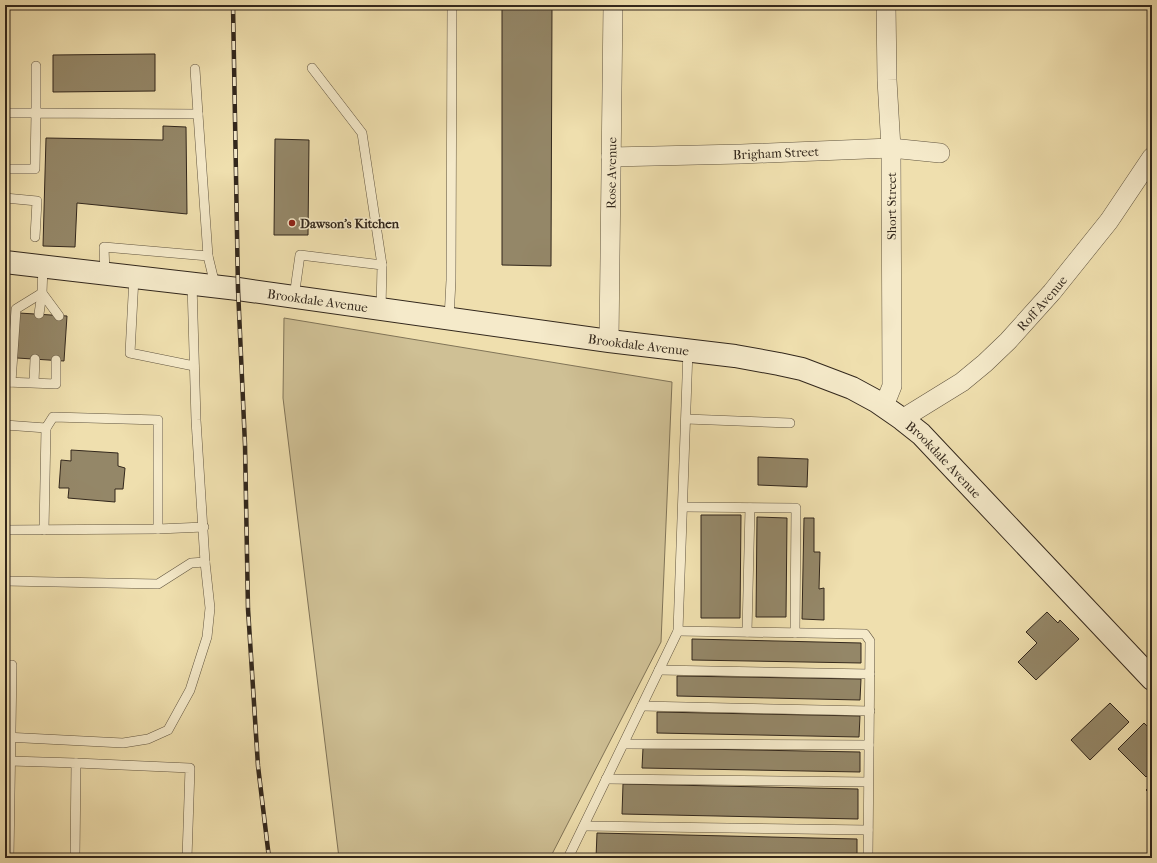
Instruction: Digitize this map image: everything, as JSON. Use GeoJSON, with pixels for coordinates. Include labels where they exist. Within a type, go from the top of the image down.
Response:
{"type":"FeatureCollection","features":[{"type":"Feature","properties":{"kind":"street","name":"Rose Avenue"},"geometry":{"type":"LineString","coordinates":[[609,341],[613,5]]}},
{"type":"Feature","properties":{"kind":"street","name":"Short Street"},"geometry":{"type":"LineString","coordinates":[[884,406],[892,386],[891,148],[887,80],[886,5]]}},
{"type":"Feature","properties":{"kind":"street","name":"Brigham Street"},"geometry":{"type":"LineString","coordinates":[[611,157],[891,148],[940,153]]}},
{"type":"Feature","properties":{"kind":"street","name":"Roff Avenue"},"geometry":{"type":"LineString","coordinates":[[902,419],[962,382],[1008,341],[1052,292],[1109,221],[1152,157]]}},
{"type":"Feature","properties":{"kind":"street","name":"Brookdale Avenue"},"geometry":{"type":"LineString","coordinates":[[5,262],[294,297],[609,341],[735,356],[802,369],[852,388],[884,406],[921,434],[1152,679]]}},
{"type":"Feature","properties":{"kind":"lane"},"geometry":{"type":"LineString","coordinates":[[449,319],[451,280],[452,5]]}},
{"type":"Feature","properties":{"kind":"lane"},"geometry":{"type":"LineString","coordinates":[[5,169],[35,169],[36,66]]}},
{"type":"Feature","properties":{"kind":"lane"},"geometry":{"type":"LineString","coordinates":[[312,68],[362,133],[382,265],[380,309]]}},
{"type":"Feature","properties":{"kind":"lane"},"geometry":{"type":"LineString","coordinates":[[195,69],[208,256],[216,287]]}},
{"type":"Feature","properties":{"kind":"lane"},"geometry":{"type":"LineString","coordinates":[[5,113],[198,114]]}},
{"type":"Feature","properties":{"kind":"lane"},"geometry":{"type":"LineString","coordinates":[[5,198],[38,201],[35,237]]}},
{"type":"Feature","properties":{"kind":"lane"},"geometry":{"type":"LineString","coordinates":[[105,274],[104,247],[208,256]]}},
{"type":"Feature","properties":{"kind":"lane"},"geometry":{"type":"LineString","coordinates":[[294,297],[300,255],[382,265]]}},
{"type":"Feature","properties":{"kind":"lane"},"geometry":{"type":"LineString","coordinates":[[39,314],[42,294],[43,266]]}},
{"type":"Feature","properties":{"kind":"lane"},"geometry":{"type":"LineString","coordinates":[[134,277],[130,353],[194,366]]}},
{"type":"Feature","properties":{"kind":"lane"},"geometry":{"type":"LineString","coordinates":[[8,737],[123,743],[148,739],[168,730],[190,690],[207,637],[210,608],[205,562],[204,527],[196,420],[192,284]]}},
{"type":"Feature","properties":{"kind":"lane"},"geometry":{"type":"LineString","coordinates":[[42,294],[59,316]]}},
{"type":"Feature","properties":{"kind":"lane"},"geometry":{"type":"LineString","coordinates":[[42,294],[16,309],[8,382],[56,384],[56,360]]}},
{"type":"Feature","properties":{"kind":"lane"},"geometry":{"type":"LineString","coordinates":[[568,858],[678,630],[688,350]]}},
{"type":"Feature","properties":{"kind":"lane"},"geometry":{"type":"LineString","coordinates":[[34,382],[35,359]]}},
{"type":"Feature","properties":{"kind":"lane"},"geometry":{"type":"LineString","coordinates":[[44,530],[46,428],[53,417],[158,420],[158,529]]}},
{"type":"Feature","properties":{"kind":"lane"},"geometry":{"type":"LineString","coordinates":[[686,419],[790,423]]}},
{"type":"Feature","properties":{"kind":"lane"},"geometry":{"type":"LineString","coordinates":[[5,425],[46,428]]}},
{"type":"Feature","properties":{"kind":"lane"},"geometry":{"type":"LineString","coordinates":[[683,507],[796,508],[795,633]]}},
{"type":"Feature","properties":{"kind":"lane"},"geometry":{"type":"LineString","coordinates":[[747,632],[750,508]]}},
{"type":"Feature","properties":{"kind":"lane"},"geometry":{"type":"LineString","coordinates":[[5,530],[158,529],[204,527]]}},
{"type":"Feature","properties":{"kind":"lane"},"geometry":{"type":"LineString","coordinates":[[5,581],[158,584],[191,564],[205,562]]}},
{"type":"Feature","properties":{"kind":"lane"},"geometry":{"type":"LineString","coordinates":[[678,630],[865,634],[870,641],[868,858]]}},
{"type":"Feature","properties":{"kind":"lane"},"geometry":{"type":"LineString","coordinates":[[5,665],[12,666],[8,737],[10,761],[8,773],[9,858]]}},
{"type":"Feature","properties":{"kind":"lane"},"geometry":{"type":"LineString","coordinates":[[660,670],[870,674]]}},
{"type":"Feature","properties":{"kind":"lane"},"geometry":{"type":"LineString","coordinates":[[642,706],[870,711]]}},
{"type":"Feature","properties":{"kind":"lane"},"geometry":{"type":"LineString","coordinates":[[624,744],[869,745]]}},
{"type":"Feature","properties":{"kind":"lane"},"geometry":{"type":"LineString","coordinates":[[10,761],[190,768],[187,858]]}},
{"type":"Feature","properties":{"kind":"lane"},"geometry":{"type":"LineString","coordinates":[[75,858],[76,763]]}},
{"type":"Feature","properties":{"kind":"lane"},"geometry":{"type":"LineString","coordinates":[[606,779],[868,782]]}},
{"type":"Feature","properties":{"kind":"lane"},"geometry":{"type":"LineString","coordinates":[[584,826],[868,830]]}},
{"type":"Feature","properties":{"kind":"shaded area"},"geometry":{"type":"Polygon","coordinates":[[[284,318],[672,382],[661,642],[550,858],[339,858],[283,398],[284,318]]]}},
{"type":"Feature","properties":{"kind":"building"},"geometry":{"type":"Polygon","coordinates":[[[502,5],[552,5],[551,266],[502,265],[502,5]]]}},
{"type":"Feature","properties":{"kind":"building"},"geometry":{"type":"Polygon","coordinates":[[[155,54],[155,91],[53,92],[53,55],[155,54]]]}},
{"type":"Feature","properties":{"kind":"building"},"geometry":{"type":"Polygon","coordinates":[[[163,126],[186,127],[187,214],[77,203],[75,247],[43,246],[46,138],[163,140],[163,126]]]}},
{"type":"Feature","properties":{"kind":"building"},"geometry":{"type":"Polygon","coordinates":[[[275,139],[309,140],[308,235],[274,235],[275,139]]]}},
{"type":"Feature","properties":{"kind":"building"},"geometry":{"type":"Polygon","coordinates":[[[19,313],[67,316],[64,361],[17,358],[19,313]]]}},
{"type":"Feature","properties":{"kind":"building"},"geometry":{"type":"Polygon","coordinates":[[[71,450],[118,453],[118,466],[125,468],[123,489],[115,489],[115,502],[68,498],[69,488],[59,488],[61,460],[71,461],[71,450]]]}},
{"type":"Feature","properties":{"kind":"building"},"geometry":{"type":"Polygon","coordinates":[[[758,457],[808,459],[807,487],[758,485],[758,457]]]}},
{"type":"Feature","properties":{"kind":"building"},"geometry":{"type":"Polygon","coordinates":[[[701,515],[741,515],[740,618],[701,618],[701,515]]]}},
{"type":"Feature","properties":{"kind":"building"},"geometry":{"type":"Polygon","coordinates":[[[757,517],[787,518],[786,617],[756,617],[757,517]]]}},
{"type":"Feature","properties":{"kind":"building"},"geometry":{"type":"Polygon","coordinates":[[[804,518],[814,518],[814,552],[820,552],[819,589],[824,588],[824,620],[802,619],[804,518]]]}},
{"type":"Feature","properties":{"kind":"building"},"geometry":{"type":"Polygon","coordinates":[[[1047,612],[1058,623],[1060,620],[1079,639],[1036,680],[1018,662],[1037,643],[1026,632],[1047,612]]]}},
{"type":"Feature","properties":{"kind":"building"},"geometry":{"type":"Polygon","coordinates":[[[692,639],[861,643],[861,663],[692,660],[692,639]]]}},
{"type":"Feature","properties":{"kind":"building"},"geometry":{"type":"Polygon","coordinates":[[[677,676],[861,679],[860,700],[677,696],[677,676]]]}},
{"type":"Feature","properties":{"kind":"building"},"geometry":{"type":"Polygon","coordinates":[[[1110,703],[1129,722],[1090,760],[1071,740],[1110,703]]]}},
{"type":"Feature","properties":{"kind":"building"},"geometry":{"type":"Polygon","coordinates":[[[657,712],[860,716],[859,737],[657,733],[657,712]]]}},
{"type":"Feature","properties":{"kind":"building"},"geometry":{"type":"Polygon","coordinates":[[[1144,723],[1152,731],[1152,771],[1146,777],[1118,749],[1144,723]]]}},
{"type":"Feature","properties":{"kind":"building"},"geometry":{"type":"Polygon","coordinates":[[[643,748],[860,752],[860,772],[642,768],[643,748]]]}},
{"type":"Feature","properties":{"kind":"building"},"geometry":{"type":"Polygon","coordinates":[[[623,784],[858,789],[858,819],[622,814],[623,784]]]}},
{"type":"Feature","properties":{"kind":"building"},"geometry":{"type":"Polygon","coordinates":[[[1152,784],[1152,796],[1146,790],[1152,784]]]}},
{"type":"Feature","properties":{"kind":"building"},"geometry":{"type":"Polygon","coordinates":[[[597,833],[857,839],[857,858],[596,858],[597,833]]]}},
{"type":"Feature","properties":{"kind":"railway"},"geometry":{"type":"LineString","coordinates":[[233,5],[238,289],[245,445],[248,609],[258,766],[269,858]]}},
{"type":"Feature","properties":{"kind":"place","name":"Dawson's Kitchen"},"geometry":{"type":"Point","coordinates":[292,223]}}]}
